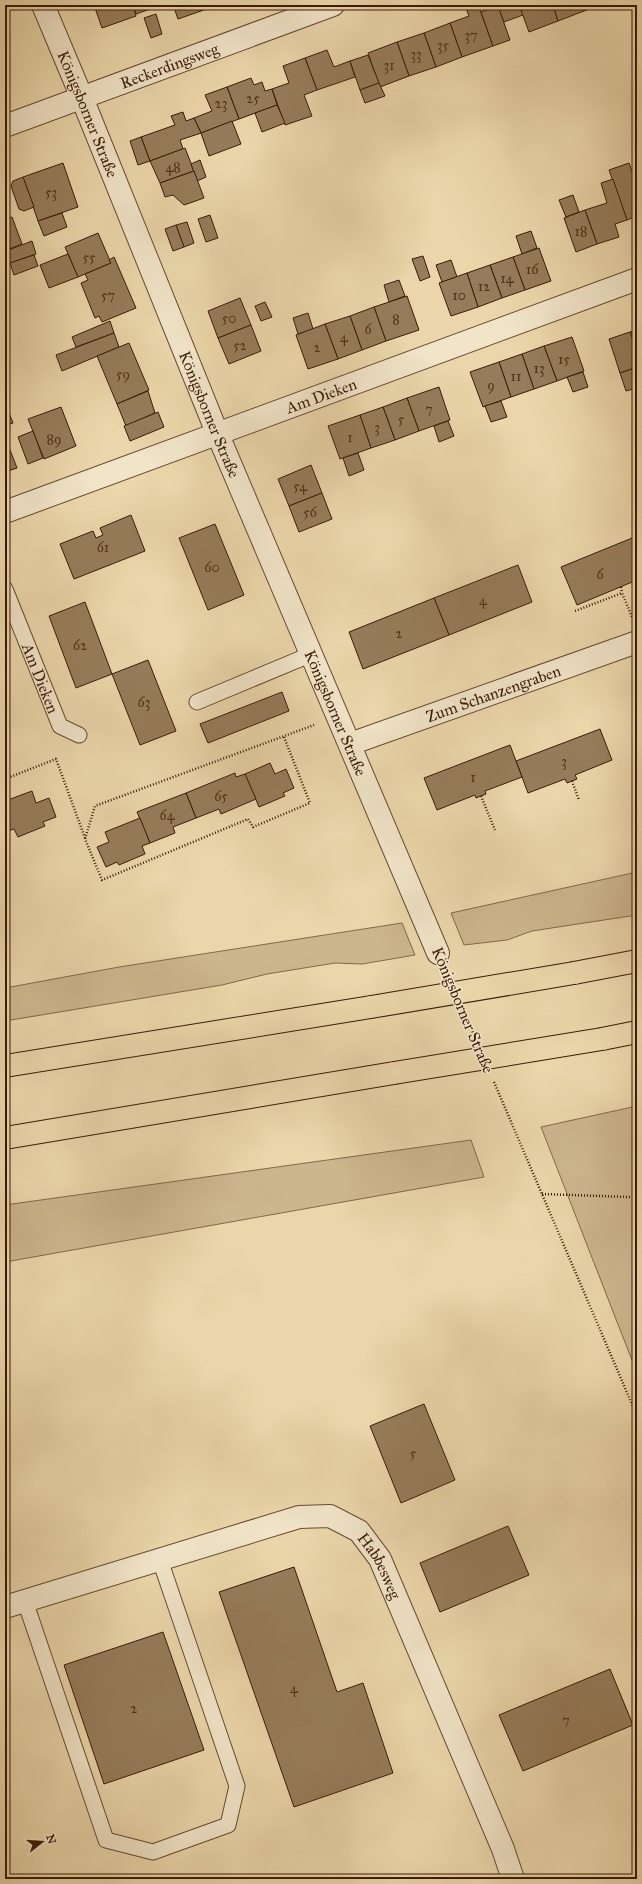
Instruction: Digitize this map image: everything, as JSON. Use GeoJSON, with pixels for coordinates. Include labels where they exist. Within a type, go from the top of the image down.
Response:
{"type":"FeatureCollection","features":[{"type":"Feature","properties":{"kind":"highway"},"geometry":{"type":"LineString","coordinates":[[5,1066],[371,1007],[637,961]]}},
{"type":"Feature","properties":{"kind":"highway"},"geometry":{"type":"LineString","coordinates":[[5,1138],[637,1032]]}},
{"type":"Feature","properties":{"kind":"street","name":"Königsborner Straße"},"geometry":{"type":"LineString","coordinates":[[43,5],[218,435],[438,952]]}},
{"type":"Feature","properties":{"kind":"street","name":"Reckerdingsweg"},"geometry":{"type":"LineString","coordinates":[[5,126],[333,5]]}},
{"type":"Feature","properties":{"kind":"street","name":"Am Dieken"},"geometry":{"type":"LineString","coordinates":[[5,512],[218,435],[637,279]]}},
{"type":"Feature","properties":{"kind":"street","name":"Zum Schanzengraben"},"geometry":{"type":"LineString","coordinates":[[350,744],[637,642]]}},
{"type":"Feature","properties":{"kind":"street","name":"Habbesweg"},"geometry":{"type":"LineString","coordinates":[[15,1604],[299,1517],[330,1516],[359,1531],[380,1559],[503,1849],[514,1879]]}},
{"type":"Feature","properties":{"kind":"lane","name":"Am Dieken"},"geometry":{"type":"LineString","coordinates":[[5,589],[60,726],[79,734]]}},
{"type":"Feature","properties":{"kind":"lane"},"geometry":{"type":"LineString","coordinates":[[197,702],[312,654]]}},
{"type":"Feature","properties":{"kind":"lane"},"geometry":{"type":"LineString","coordinates":[[15,1604],[106,1840],[152,1852],[228,1825],[237,1786],[160,1560]]}},
{"type":"Feature","properties":{"kind":"path"},"geometry":{"type":"LineString","coordinates":[[621,587],[632,618]]}},
{"type":"Feature","properties":{"kind":"path"},"geometry":{"type":"LineString","coordinates":[[575,611],[622,593]]}},
{"type":"Feature","properties":{"kind":"path"},"geometry":{"type":"LineString","coordinates":[[85,839],[95,806],[284,737],[337,716]]}},
{"type":"Feature","properties":{"kind":"path"},"geometry":{"type":"LineString","coordinates":[[5,779],[56,759],[85,839],[102,880],[248,819],[253,827],[310,803],[284,737]]}},
{"type":"Feature","properties":{"kind":"path"},"geometry":{"type":"LineString","coordinates":[[572,781],[579,800]]}},
{"type":"Feature","properties":{"kind":"path"},"geometry":{"type":"LineString","coordinates":[[481,796],[495,830]]}},
{"type":"Feature","properties":{"kind":"path","name":"Königsborner Straße"},"geometry":{"type":"LineString","coordinates":[[464,1011],[476,1040]]}},
{"type":"Feature","properties":{"kind":"path","name":"Königsborner Straße"},"geometry":{"type":"LineString","coordinates":[[492,1077],[637,1416]]}},
{"type":"Feature","properties":{"kind":"path"},"geometry":{"type":"LineString","coordinates":[[542,1194],[637,1196]]}},
{"type":"Feature","properties":{"kind":"shaded area"},"geometry":{"type":"Polygon","coordinates":[[[637,872],[637,915],[532,931],[507,940],[464,945],[451,913],[637,872]]]}},
{"type":"Feature","properties":{"kind":"shaded area"},"geometry":{"type":"Polygon","coordinates":[[[402,923],[415,955],[362,964],[335,963],[267,974],[222,985],[5,1021],[5,988],[119,967],[402,923]]]}},
{"type":"Feature","properties":{"kind":"shaded area"},"geometry":{"type":"Polygon","coordinates":[[[637,1106],[637,1373],[541,1127],[637,1106]]]}},
{"type":"Feature","properties":{"kind":"shaded area"},"geometry":{"type":"Polygon","coordinates":[[[471,1140],[484,1177],[5,1262],[5,1205],[471,1140]]]}},
{"type":"Feature","properties":{"kind":"building"},"geometry":{"type":"Polygon","coordinates":[[[94,5],[133,5],[136,16],[102,28],[94,5]]]}},
{"type":"Feature","properties":{"kind":"building"},"geometry":{"type":"Polygon","coordinates":[[[133,5],[155,5],[156,7],[136,14],[133,5]]]}},
{"type":"Feature","properties":{"kind":"building"},"geometry":{"type":"Polygon","coordinates":[[[173,5],[199,5],[201,11],[178,19],[173,5]]]}},
{"type":"Feature","properties":{"kind":"building"},"geometry":{"type":"Polygon","coordinates":[[[199,5],[218,5],[201,11],[199,5]]]}},
{"type":"Feature","properties":{"kind":"building"},"geometry":{"type":"Polygon","coordinates":[[[475,5],[479,7],[493,46],[462,57],[450,23],[469,16],[467,11],[470,6],[475,5]]]}},
{"type":"Feature","properties":{"kind":"building"},"geometry":{"type":"Polygon","coordinates":[[[503,5],[519,5],[523,15],[504,22],[498,7],[503,5]]]}},
{"type":"Feature","properties":{"kind":"building"},"geometry":{"type":"Polygon","coordinates":[[[519,5],[553,5],[558,21],[529,32],[519,5]]]}},
{"type":"Feature","properties":{"kind":"building"},"geometry":{"type":"Polygon","coordinates":[[[553,5],[582,5],[584,11],[558,21],[553,5]]]}},
{"type":"Feature","properties":{"kind":"building"},"geometry":{"type":"Polygon","coordinates":[[[582,5],[600,5],[584,11],[582,5]]]}},
{"type":"Feature","properties":{"kind":"building"},"geometry":{"type":"Polygon","coordinates":[[[498,6],[510,40],[493,46],[481,12],[498,6]]]}},
{"type":"Feature","properties":{"kind":"building"},"geometry":{"type":"Polygon","coordinates":[[[156,14],[162,34],[151,38],[144,18],[156,14]]]}},
{"type":"Feature","properties":{"kind":"building"},"geometry":{"type":"Polygon","coordinates":[[[450,23],[462,57],[436,67],[424,33],[450,23]]]}},
{"type":"Feature","properties":{"kind":"building"},"geometry":{"type":"Polygon","coordinates":[[[424,33],[436,67],[409,76],[397,42],[424,33]]]}},
{"type":"Feature","properties":{"kind":"building"},"geometry":{"type":"Polygon","coordinates":[[[397,42],[409,76],[380,87],[368,53],[397,42]]]}},
{"type":"Feature","properties":{"kind":"building"},"geometry":{"type":"Polygon","coordinates":[[[327,50],[334,67],[350,61],[355,77],[317,90],[305,58],[327,50]]]}},
{"type":"Feature","properties":{"kind":"building"},"geometry":{"type":"Polygon","coordinates":[[[368,55],[379,83],[360,90],[350,61],[368,55]]]}},
{"type":"Feature","properties":{"kind":"building"},"geometry":{"type":"Polygon","coordinates":[[[305,58],[317,90],[304,95],[312,116],[285,125],[272,89],[289,83],[283,66],[305,58]]]}},
{"type":"Feature","properties":{"kind":"building"},"geometry":{"type":"Polygon","coordinates":[[[251,78],[254,85],[262,82],[265,91],[272,89],[277,105],[239,119],[227,87],[251,78]]]}},
{"type":"Feature","properties":{"kind":"building"},"geometry":{"type":"Polygon","coordinates":[[[379,83],[385,96],[365,103],[360,90],[379,83]]]}},
{"type":"Feature","properties":{"kind":"building"},"geometry":{"type":"Polygon","coordinates":[[[227,87],[239,119],[201,133],[194,118],[212,111],[205,95],[227,87]]]}},
{"type":"Feature","properties":{"kind":"building"},"geometry":{"type":"Polygon","coordinates":[[[277,105],[285,123],[262,132],[255,113],[277,105]]]}},
{"type":"Feature","properties":{"kind":"building"},"geometry":{"type":"Polygon","coordinates":[[[183,112],[186,121],[194,118],[201,133],[180,140],[183,149],[150,161],[141,137],[175,125],[171,116],[183,112]]]}},
{"type":"Feature","properties":{"kind":"building"},"geometry":{"type":"Polygon","coordinates":[[[232,121],[241,144],[209,156],[201,133],[232,121]]]}},
{"type":"Feature","properties":{"kind":"building"},"geometry":{"type":"Polygon","coordinates":[[[141,137],[150,161],[138,165],[130,141],[141,137]]]}},
{"type":"Feature","properties":{"kind":"building"},"geometry":{"type":"Polygon","coordinates":[[[185,148],[194,171],[160,183],[150,161],[185,148]]]}},
{"type":"Feature","properties":{"kind":"building"},"geometry":{"type":"Polygon","coordinates":[[[200,160],[206,177],[197,181],[191,164],[200,160]]]}},
{"type":"Feature","properties":{"kind":"building"},"geometry":{"type":"Polygon","coordinates":[[[63,163],[78,207],[38,221],[23,177],[63,163]]]}},
{"type":"Feature","properties":{"kind":"building"},"geometry":{"type":"Polygon","coordinates":[[[629,163],[637,186],[637,216],[627,220],[609,170],[629,163]]]}},
{"type":"Feature","properties":{"kind":"building"},"geometry":{"type":"Polygon","coordinates":[[[194,171],[204,198],[184,205],[173,195],[165,197],[160,183],[194,171]]]}},
{"type":"Feature","properties":{"kind":"building"},"geometry":{"type":"Polygon","coordinates":[[[23,177],[34,207],[24,211],[19,209],[11,186],[13,181],[23,177]]]}},
{"type":"Feature","properties":{"kind":"building"},"geometry":{"type":"Polygon","coordinates":[[[613,179],[627,220],[615,224],[619,237],[597,244],[585,210],[607,203],[601,183],[613,179]]]}},
{"type":"Feature","properties":{"kind":"building"},"geometry":{"type":"Polygon","coordinates":[[[573,195],[579,212],[566,217],[559,200],[573,195]]]}},
{"type":"Feature","properties":{"kind":"building"},"geometry":{"type":"Polygon","coordinates":[[[585,210],[597,244],[576,252],[564,218],[585,210]]]}},
{"type":"Feature","properties":{"kind":"building"},"geometry":{"type":"Polygon","coordinates":[[[62,213],[67,227],[44,236],[38,221],[62,213]]]}},
{"type":"Feature","properties":{"kind":"building"},"geometry":{"type":"Polygon","coordinates":[[[210,215],[218,238],[206,242],[198,219],[210,215]]]}},
{"type":"Feature","properties":{"kind":"building"},"geometry":{"type":"Polygon","coordinates":[[[12,217],[22,244],[9,249],[5,239],[5,219],[12,217]]]}},
{"type":"Feature","properties":{"kind":"building"},"geometry":{"type":"Polygon","coordinates":[[[187,222],[194,243],[184,247],[176,225],[187,222]]]}},
{"type":"Feature","properties":{"kind":"building"},"geometry":{"type":"Polygon","coordinates":[[[176,225],[184,247],[173,251],[165,229],[176,225]]]}},
{"type":"Feature","properties":{"kind":"building"},"geometry":{"type":"Polygon","coordinates":[[[531,231],[537,248],[522,254],[516,236],[531,231]]]}},
{"type":"Feature","properties":{"kind":"building"},"geometry":{"type":"Polygon","coordinates":[[[98,233],[111,263],[78,277],[65,247],[98,233]]]}},
{"type":"Feature","properties":{"kind":"building"},"geometry":{"type":"Polygon","coordinates":[[[32,241],[36,254],[10,263],[6,251],[32,241]]]}},
{"type":"Feature","properties":{"kind":"building"},"geometry":{"type":"Polygon","coordinates":[[[539,248],[551,281],[525,290],[513,257],[539,248]]]}},
{"type":"Feature","properties":{"kind":"building"},"geometry":{"type":"Polygon","coordinates":[[[68,254],[78,277],[49,288],[40,265],[68,254]]]}},
{"type":"Feature","properties":{"kind":"building"},"geometry":{"type":"Polygon","coordinates":[[[34,255],[38,266],[14,275],[10,263],[34,255]]]}},
{"type":"Feature","properties":{"kind":"building"},"geometry":{"type":"Polygon","coordinates":[[[423,256],[430,277],[420,281],[412,259],[423,256]]]}},
{"type":"Feature","properties":{"kind":"building"},"geometry":{"type":"Polygon","coordinates":[[[114,257],[136,308],[102,322],[99,316],[95,318],[81,283],[88,280],[85,274],[111,263],[109,260],[114,257]]]}},
{"type":"Feature","properties":{"kind":"building"},"geometry":{"type":"Polygon","coordinates":[[[513,257],[525,290],[502,298],[490,265],[513,257]]]}},
{"type":"Feature","properties":{"kind":"building"},"geometry":{"type":"Polygon","coordinates":[[[451,260],[457,277],[442,282],[436,265],[451,260]]]}},
{"type":"Feature","properties":{"kind":"building"},"geometry":{"type":"Polygon","coordinates":[[[490,265],[502,298],[478,307],[467,273],[490,265]]]}},
{"type":"Feature","properties":{"kind":"building"},"geometry":{"type":"Polygon","coordinates":[[[467,273],[478,307],[451,316],[439,283],[467,273]]]}},
{"type":"Feature","properties":{"kind":"building"},"geometry":{"type":"Polygon","coordinates":[[[399,280],[405,296],[389,302],[384,285],[399,280]]]}},
{"type":"Feature","properties":{"kind":"building"},"geometry":{"type":"Polygon","coordinates":[[[407,296],[419,330],[386,341],[374,307],[407,296]]]}},
{"type":"Feature","properties":{"kind":"building"},"geometry":{"type":"Polygon","coordinates":[[[240,298],[251,325],[218,338],[208,311],[240,298]]]}},
{"type":"Feature","properties":{"kind":"building"},"geometry":{"type":"Polygon","coordinates":[[[265,302],[272,317],[261,321],[255,306],[265,302]]]}},
{"type":"Feature","properties":{"kind":"building"},"geometry":{"type":"Polygon","coordinates":[[[374,307],[386,341],[362,350],[350,316],[374,307]]]}},
{"type":"Feature","properties":{"kind":"building"},"geometry":{"type":"Polygon","coordinates":[[[308,313],[313,329],[298,334],[293,318],[308,313]]]}},
{"type":"Feature","properties":{"kind":"building"},"geometry":{"type":"Polygon","coordinates":[[[350,316],[362,350],[338,359],[325,324],[350,316]]]}},
{"type":"Feature","properties":{"kind":"building"},"geometry":{"type":"Polygon","coordinates":[[[110,321],[114,333],[76,347],[72,337],[110,321]]]}},
{"type":"Feature","properties":{"kind":"building"},"geometry":{"type":"Polygon","coordinates":[[[325,324],[338,359],[308,369],[296,335],[325,324]]]}},
{"type":"Feature","properties":{"kind":"building"},"geometry":{"type":"Polygon","coordinates":[[[251,325],[261,351],[229,364],[218,338],[251,325]]]}},
{"type":"Feature","properties":{"kind":"building"},"geometry":{"type":"Polygon","coordinates":[[[637,330],[637,352],[630,332],[637,330]]]}},
{"type":"Feature","properties":{"kind":"building"},"geometry":{"type":"Polygon","coordinates":[[[630,332],[637,352],[637,367],[620,373],[609,339],[630,332]]]}},
{"type":"Feature","properties":{"kind":"building"},"geometry":{"type":"Polygon","coordinates":[[[114,333],[119,347],[62,371],[56,355],[114,333]]]}},
{"type":"Feature","properties":{"kind":"building"},"geometry":{"type":"Polygon","coordinates":[[[572,337],[584,371],[557,381],[544,346],[572,337]]]}},
{"type":"Feature","properties":{"kind":"building"},"geometry":{"type":"Polygon","coordinates":[[[129,343],[149,390],[117,404],[97,356],[129,343]]]}},
{"type":"Feature","properties":{"kind":"building"},"geometry":{"type":"Polygon","coordinates":[[[544,346],[557,381],[534,389],[522,354],[544,346]]]}},
{"type":"Feature","properties":{"kind":"building"},"geometry":{"type":"Polygon","coordinates":[[[522,354],[534,389],[511,397],[499,362],[522,354]]]}},
{"type":"Feature","properties":{"kind":"building"},"geometry":{"type":"Polygon","coordinates":[[[499,362],[511,397],[483,407],[470,372],[499,362]]]}},
{"type":"Feature","properties":{"kind":"building"},"geometry":{"type":"Polygon","coordinates":[[[635,368],[637,374],[637,388],[626,391],[620,373],[635,368]]]}},
{"type":"Feature","properties":{"kind":"building"},"geometry":{"type":"Polygon","coordinates":[[[583,372],[588,387],[573,392],[567,377],[583,372]]]}},
{"type":"Feature","properties":{"kind":"building"},"geometry":{"type":"Polygon","coordinates":[[[439,387],[450,420],[419,431],[407,398],[439,387]]]}},
{"type":"Feature","properties":{"kind":"building"},"geometry":{"type":"Polygon","coordinates":[[[148,391],[155,413],[126,426],[117,404],[148,391]]]}},
{"type":"Feature","properties":{"kind":"building"},"geometry":{"type":"Polygon","coordinates":[[[407,398],[419,431],[395,440],[383,407],[407,398]]]}},
{"type":"Feature","properties":{"kind":"building"},"geometry":{"type":"Polygon","coordinates":[[[501,401],[507,417],[491,422],[485,406],[501,401]]]}},
{"type":"Feature","properties":{"kind":"building"},"geometry":{"type":"Polygon","coordinates":[[[5,403],[13,423],[5,426],[5,403]]]}},
{"type":"Feature","properties":{"kind":"building"},"geometry":{"type":"Polygon","coordinates":[[[61,407],[76,446],[44,459],[28,419],[61,407]]]}},
{"type":"Feature","properties":{"kind":"building"},"geometry":{"type":"Polygon","coordinates":[[[383,407],[395,440],[371,448],[360,415],[383,407]]]}},
{"type":"Feature","properties":{"kind":"building"},"geometry":{"type":"Polygon","coordinates":[[[158,412],[164,427],[130,441],[124,426],[158,412]]]}},
{"type":"Feature","properties":{"kind":"building"},"geometry":{"type":"Polygon","coordinates":[[[360,415],[371,448],[340,459],[328,426],[360,415]]]}},
{"type":"Feature","properties":{"kind":"building"},"geometry":{"type":"Polygon","coordinates":[[[448,421],[454,436],[439,442],[434,426],[448,421]]]}},
{"type":"Feature","properties":{"kind":"building"},"geometry":{"type":"Polygon","coordinates":[[[33,431],[43,458],[28,464],[18,437],[33,431]]]}},
{"type":"Feature","properties":{"kind":"building"},"geometry":{"type":"Polygon","coordinates":[[[5,437],[17,468],[5,472],[5,437]]]}},
{"type":"Feature","properties":{"kind":"building"},"geometry":{"type":"Polygon","coordinates":[[[358,453],[364,470],[349,476],[343,458],[358,453]]]}},
{"type":"Feature","properties":{"kind":"building"},"geometry":{"type":"Polygon","coordinates":[[[311,465],[322,493],[289,506],[278,479],[311,465]]]}},
{"type":"Feature","properties":{"kind":"building"},"geometry":{"type":"Polygon","coordinates":[[[322,493],[332,519],[299,532],[289,506],[322,493]]]}},
{"type":"Feature","properties":{"kind":"building"},"geometry":{"type":"Polygon","coordinates":[[[131,515],[145,551],[74,579],[60,544],[93,531],[96,538],[103,535],[100,528],[131,515]]]}},
{"type":"Feature","properties":{"kind":"building"},"geometry":{"type":"Polygon","coordinates":[[[215,524],[244,595],[208,610],[179,538],[215,524]]]}},
{"type":"Feature","properties":{"kind":"building"},"geometry":{"type":"Polygon","coordinates":[[[637,536],[637,580],[577,605],[561,567],[637,536]]]}},
{"type":"Feature","properties":{"kind":"building"},"geometry":{"type":"Polygon","coordinates":[[[518,565],[532,602],[449,635],[434,598],[518,565]]]}},
{"type":"Feature","properties":{"kind":"building"},"geometry":{"type":"Polygon","coordinates":[[[434,598],[449,635],[363,669],[349,632],[434,598]]]}},
{"type":"Feature","properties":{"kind":"building"},"geometry":{"type":"Polygon","coordinates":[[[85,602],[112,674],[76,688],[49,616],[85,602]]]}},
{"type":"Feature","properties":{"kind":"building"},"geometry":{"type":"Polygon","coordinates":[[[148,660],[176,731],[140,745],[112,674],[148,660]]]}},
{"type":"Feature","properties":{"kind":"building"},"geometry":{"type":"Polygon","coordinates":[[[282,692],[289,711],[208,743],[200,724],[282,692]]]}},
{"type":"Feature","properties":{"kind":"building"},"geometry":{"type":"Polygon","coordinates":[[[600,729],[612,760],[575,775],[577,779],[567,783],[565,779],[528,793],[516,761],[600,729]]]}},
{"type":"Feature","properties":{"kind":"building"},"geometry":{"type":"Polygon","coordinates":[[[510,745],[522,777],[485,791],[486,794],[476,798],[475,795],[437,810],[424,778],[510,745]]]}},
{"type":"Feature","properties":{"kind":"building"},"geometry":{"type":"Polygon","coordinates":[[[270,763],[275,774],[286,769],[294,788],[283,793],[285,796],[259,807],[245,774],[270,763]]]}},
{"type":"Feature","properties":{"kind":"building"},"geometry":{"type":"Polygon","coordinates":[[[235,773],[236,777],[245,774],[256,799],[221,814],[219,809],[196,818],[186,793],[235,773]]]}},
{"type":"Feature","properties":{"kind":"building"},"geometry":{"type":"Polygon","coordinates":[[[32,791],[36,803],[49,798],[56,817],[43,822],[45,826],[18,837],[14,829],[5,832],[5,801],[32,791]]]}},
{"type":"Feature","properties":{"kind":"building"},"geometry":{"type":"Polygon","coordinates":[[[186,793],[196,818],[173,827],[175,833],[150,843],[137,812],[186,793]]]}},
{"type":"Feature","properties":{"kind":"building"},"geometry":{"type":"Polygon","coordinates":[[[140,818],[150,843],[142,846],[145,854],[119,865],[117,862],[106,867],[97,847],[109,842],[105,832],[140,818]]]}},
{"type":"Feature","properties":{"kind":"building"},"geometry":{"type":"Polygon","coordinates":[[[424,1404],[455,1480],[401,1503],[370,1426],[424,1404]]]}},
{"type":"Feature","properties":{"kind":"building"},"geometry":{"type":"Polygon","coordinates":[[[508,1526],[529,1575],[440,1612],[420,1563],[508,1526]]]}},
{"type":"Feature","properties":{"kind":"building"},"geometry":{"type":"Polygon","coordinates":[[[294,1567],[337,1692],[363,1683],[393,1773],[294,1807],[219,1592],[294,1567]]]}},
{"type":"Feature","properties":{"kind":"building"},"geometry":{"type":"Polygon","coordinates":[[[163,1632],[204,1750],[104,1784],[64,1665],[163,1632]]]}},
{"type":"Feature","properties":{"kind":"building"},"geometry":{"type":"Polygon","coordinates":[[[610,1669],[633,1725],[523,1771],[499,1715],[610,1669]]]}}]}
